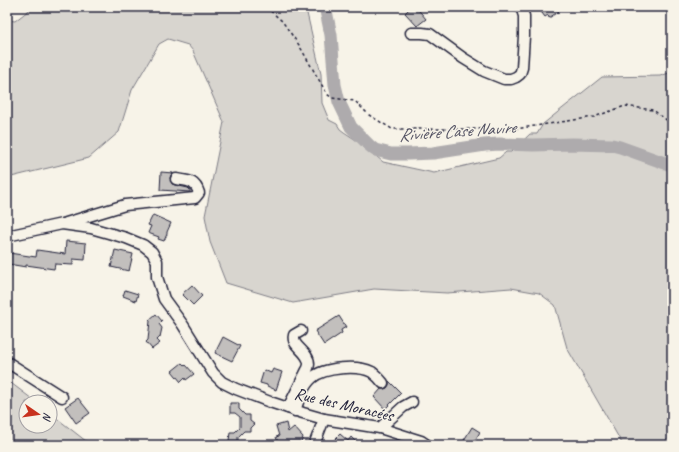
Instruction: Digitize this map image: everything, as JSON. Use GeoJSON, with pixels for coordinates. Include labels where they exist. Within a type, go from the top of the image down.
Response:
{"type":"FeatureCollection","features":[{"type":"Feature","properties":{"kind":"street"},"geometry":{"type":"LineString","coordinates":[[411,33],[430,34],[484,71],[504,79],[511,79],[520,74],[522,68],[524,16],[521,7]]}},
{"type":"Feature","properties":{"kind":"street"},"geometry":{"type":"LineString","coordinates":[[62,224],[125,205],[195,198],[199,193],[197,187],[192,181],[176,179]]}},
{"type":"Feature","properties":{"kind":"street","name":"Rue des Moracées"},"geometry":{"type":"LineString","coordinates":[[7,236],[62,224],[91,228],[143,244],[152,252],[157,261],[157,277],[164,299],[183,325],[213,373],[222,382],[236,389],[324,419],[380,428],[421,441],[427,445]]}},
{"type":"Feature","properties":{"kind":"street"},"geometry":{"type":"LineString","coordinates":[[292,409],[309,364],[308,359],[294,343],[293,339],[294,335],[301,331]]}},
{"type":"Feature","properties":{"kind":"street"},"geometry":{"type":"LineString","coordinates":[[7,362],[62,397]]}},
{"type":"Feature","properties":{"kind":"street"},"geometry":{"type":"LineString","coordinates":[[292,409],[314,376],[326,372],[340,368],[364,369],[373,373],[383,383]]}},
{"type":"Feature","properties":{"kind":"street"},"geometry":{"type":"LineString","coordinates":[[380,428],[403,407],[412,402]]}},
{"type":"Feature","properties":{"kind":"street"},"geometry":{"type":"LineString","coordinates":[[314,445],[324,419]]}},
{"type":"Feature","properties":{"kind":"path"},"geometry":{"type":"LineString","coordinates":[[266,7],[282,21],[299,45],[327,94],[332,98],[355,101],[369,115],[392,129],[515,129],[594,117],[625,106],[653,110],[668,121],[672,131]]}},
{"type":"Feature","properties":{"kind":"shaded area"},"geometry":{"type":"Polygon","coordinates":[[[33,7],[304,7],[306,9],[321,74],[322,103],[329,120],[337,124],[340,129],[362,144],[383,162],[434,173],[499,158],[506,152],[511,152],[530,134],[537,134],[543,124],[602,77],[660,76],[672,72],[672,445],[623,445],[567,348],[555,305],[539,293],[511,288],[447,293],[374,289],[293,303],[226,283],[210,242],[205,216],[224,122],[193,51],[188,45],[168,39],[159,44],[132,90],[119,132],[89,158],[7,178],[7,20],[15,21],[33,7]]]}},
{"type":"Feature","properties":{"kind":"shaded area"},"geometry":{"type":"Polygon","coordinates":[[[7,380],[25,394],[18,394],[18,434],[58,434],[58,419],[91,445],[7,445],[7,380]]]}},
{"type":"Feature","properties":{"kind":"building"},"geometry":{"type":"Polygon","coordinates":[[[411,7],[416,7],[426,19],[417,26],[405,13],[411,7]]]}},
{"type":"Feature","properties":{"kind":"building"},"geometry":{"type":"Polygon","coordinates":[[[543,7],[557,7],[559,11],[549,18],[548,15],[545,17],[539,9],[543,7]]]}},
{"type":"Feature","properties":{"kind":"building"},"geometry":{"type":"Polygon","coordinates":[[[161,172],[173,173],[170,178],[172,184],[188,188],[190,192],[160,190],[161,172]]]}},
{"type":"Feature","properties":{"kind":"building"},"geometry":{"type":"Polygon","coordinates":[[[153,215],[171,223],[164,241],[158,239],[159,237],[148,233],[151,226],[148,225],[153,215]]]}},
{"type":"Feature","properties":{"kind":"building"},"geometry":{"type":"Polygon","coordinates":[[[66,241],[86,243],[85,260],[73,259],[73,265],[55,264],[54,269],[8,264],[9,253],[36,257],[37,250],[65,254],[66,241]]]}},
{"type":"Feature","properties":{"kind":"building"},"geometry":{"type":"Polygon","coordinates":[[[115,250],[133,254],[129,271],[111,267],[115,250]]]}},
{"type":"Feature","properties":{"kind":"building"},"geometry":{"type":"Polygon","coordinates":[[[192,285],[202,296],[193,305],[182,294],[192,285]]]}},
{"type":"Feature","properties":{"kind":"building"},"geometry":{"type":"Polygon","coordinates":[[[125,290],[138,294],[136,301],[123,296],[125,290]]]}},
{"type":"Feature","properties":{"kind":"building"},"geometry":{"type":"Polygon","coordinates":[[[156,314],[162,321],[159,324],[162,328],[160,337],[157,340],[160,343],[152,349],[146,342],[148,340],[149,320],[156,314]]]}},
{"type":"Feature","properties":{"kind":"building"},"geometry":{"type":"Polygon","coordinates":[[[339,316],[346,327],[341,330],[342,333],[324,345],[315,331],[339,316]]]}},
{"type":"Feature","properties":{"kind":"building"},"geometry":{"type":"Polygon","coordinates":[[[223,337],[240,346],[232,361],[215,353],[223,337]]]}},
{"type":"Feature","properties":{"kind":"building"},"geometry":{"type":"Polygon","coordinates":[[[182,363],[185,366],[186,365],[194,374],[186,380],[185,378],[181,382],[172,371],[182,363]]]}},
{"type":"Feature","properties":{"kind":"building"},"geometry":{"type":"Polygon","coordinates":[[[273,369],[282,372],[276,390],[260,383],[264,370],[271,373],[273,369]]]}},
{"type":"Feature","properties":{"kind":"building"},"geometry":{"type":"Polygon","coordinates":[[[389,381],[401,393],[385,409],[374,397],[381,389],[387,388],[389,381]]]}},
{"type":"Feature","properties":{"kind":"building"},"geometry":{"type":"Polygon","coordinates":[[[78,398],[90,413],[76,423],[65,407],[78,398]]]}},
{"type":"Feature","properties":{"kind":"building"},"geometry":{"type":"Polygon","coordinates":[[[230,403],[239,403],[239,409],[245,415],[250,415],[250,421],[254,424],[250,428],[250,431],[244,431],[238,437],[238,441],[229,441],[230,432],[235,432],[240,427],[240,417],[235,413],[230,413],[230,403]]]}},
{"type":"Feature","properties":{"kind":"building"},"geometry":{"type":"Polygon","coordinates":[[[286,423],[288,432],[294,427],[303,437],[300,445],[279,445],[276,437],[279,436],[276,426],[286,423]]]}},
{"type":"Feature","properties":{"kind":"building"},"geometry":{"type":"Polygon","coordinates":[[[472,427],[480,432],[472,445],[461,445],[472,427]]]}},
{"type":"Feature","properties":{"kind":"building"},"geometry":{"type":"Polygon","coordinates":[[[340,434],[348,441],[351,437],[359,445],[339,445],[334,440],[340,434]]]}},
{"type":"Feature","properties":{"kind":"waterway","name":"Rivière Case Navire"},"geometry":{"type":"LineString","coordinates":[[324,7],[331,35],[335,85],[339,102],[351,127],[375,150],[391,154],[408,154],[433,153],[499,144],[612,145],[672,165]]}}]}
